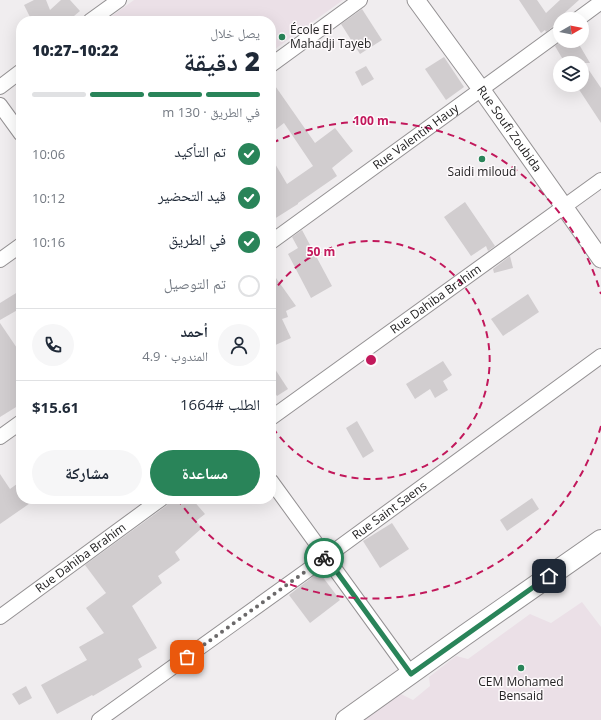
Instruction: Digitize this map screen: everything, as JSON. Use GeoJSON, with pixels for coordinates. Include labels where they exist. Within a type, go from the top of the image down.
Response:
{"type":"FeatureCollection","features":[{"type":"Feature","properties":{"kind":"main road"},"geometry":{"type":"LineString","coordinates":[[346,720],[601,540]]}},
{"type":"Feature","properties":{"kind":"street"},"geometry":{"type":"LineString","coordinates":[[97,16],[119,0]]}},
{"type":"Feature","properties":{"kind":"street"},"geometry":{"type":"LineString","coordinates":[[276,61],[360,0]]}},
{"type":"Feature","properties":{"kind":"street","name":"Rue Soufi Zoubida"},"geometry":{"type":"LineString","coordinates":[[416,0],[601,259]]}},
{"type":"Feature","properties":{"kind":"street"},"geometry":{"type":"LineString","coordinates":[[587,12],[601,2]]}},
{"type":"Feature","properties":{"kind":"street","name":"Rue Valentin Hauy"},"geometry":{"type":"LineString","coordinates":[[276,238],[553,37]]}},
{"type":"Feature","properties":{"kind":"street"},"geometry":{"type":"LineString","coordinates":[[0,86],[16,75]]}},
{"type":"Feature","properties":{"kind":"street"},"geometry":{"type":"LineString","coordinates":[[0,105],[16,127]]}},
{"type":"Feature","properties":{"kind":"street","name":"Rue Dahiba Brahim"},"geometry":{"type":"LineString","coordinates":[[276,414],[601,180]]}},
{"type":"Feature","properties":{"kind":"street"},"geometry":{"type":"LineString","coordinates":[[0,260],[16,249]]}},
{"type":"Feature","properties":{"kind":"street","name":"Rue Saint Saens"},"geometry":{"type":"LineString","coordinates":[[99,720],[326,557],[601,356]]}},
{"type":"Feature","properties":{"kind":"street"},"geometry":{"type":"LineString","coordinates":[[0,437],[16,426]]}},
{"type":"Feature","properties":{"kind":"street"},"geometry":{"type":"LineString","coordinates":[[276,488],[411,674]]}},
{"type":"Feature","properties":{"kind":"street","name":"Rue Dahiba Brahim"},"geometry":{"type":"LineString","coordinates":[[0,617],[154,504]]}},
{"type":"Feature","properties":{"kind":"shaded area","name":"École El Mahadji Tayeb"},"geometry":{"type":"Polygon","coordinates":[[[134,0],[343,0],[276,48],[276,16],[112,16],[134,0]]]}},
{"type":"Feature","properties":{"kind":"shaded area","name":"CEM Mohamed Bensaid"},"geometry":{"type":"Polygon","coordinates":[[[582,602],[601,627],[601,720],[364,720],[399,693],[413,700],[430,686],[429,677],[456,656],[468,659],[530,614],[551,623],[582,602]]]}},
{"type":"Feature","properties":{"kind":"building"},"geometry":{"type":"Polygon","coordinates":[[[34,0],[46,0],[50,10],[61,0],[70,0],[80,11],[74,16],[30,16],[24,5],[34,0]]]}},
{"type":"Feature","properties":{"kind":"building"},"geometry":{"type":"Polygon","coordinates":[[[519,0],[537,0],[546,13],[560,0],[579,0],[566,12],[553,12],[553,27],[546,32],[545,30],[541,33],[519,0]]]}},
{"type":"Feature","properties":{"kind":"building"},"geometry":{"type":"Polygon","coordinates":[[[362,9],[382,40],[360,54],[341,24],[362,9]]]}},
{"type":"Feature","properties":{"kind":"building"},"geometry":{"type":"Polygon","coordinates":[[[556,48],[581,48],[586,56],[561,56],[556,48]]]}},
{"type":"Feature","properties":{"kind":"building"},"geometry":{"type":"Polygon","coordinates":[[[444,57],[464,87],[446,100],[425,69],[444,57]]]}},
{"type":"Feature","properties":{"kind":"building"},"geometry":{"type":"Polygon","coordinates":[[[366,66],[374,79],[362,86],[355,72],[366,66]]]}},
{"type":"Feature","properties":{"kind":"building"},"geometry":{"type":"Polygon","coordinates":[[[589,70],[601,88],[601,123],[581,92],[589,92],[589,70]]]}},
{"type":"Feature","properties":{"kind":"building"},"geometry":{"type":"Polygon","coordinates":[[[276,87],[315,143],[335,128],[353,151],[332,168],[337,176],[276,218],[276,165],[287,184],[313,166],[284,123],[276,129],[276,87]]]}},
{"type":"Feature","properties":{"kind":"building"},"geometry":{"type":"Polygon","coordinates":[[[465,202],[495,246],[488,251],[486,246],[471,256],[444,217],[465,202]]]}},
{"type":"Feature","properties":{"kind":"building"},"geometry":{"type":"Polygon","coordinates":[[[302,230],[332,286],[311,298],[288,254],[298,248],[292,237],[302,230]]]}},
{"type":"Feature","properties":{"kind":"building"},"geometry":{"type":"Polygon","coordinates":[[[510,256],[513,268],[494,273],[493,269],[510,256]]]}},
{"type":"Feature","properties":{"kind":"building"},"geometry":{"type":"Polygon","coordinates":[[[276,278],[296,306],[286,311],[288,317],[282,319],[291,338],[276,345],[276,278]]]}},
{"type":"Feature","properties":{"kind":"building"},"geometry":{"type":"Polygon","coordinates":[[[16,293],[16,311],[0,320],[0,303],[16,293]]]}},
{"type":"Feature","properties":{"kind":"building"},"geometry":{"type":"Polygon","coordinates":[[[528,294],[539,312],[503,336],[491,319],[528,294]]]}},
{"type":"Feature","properties":{"kind":"building"},"geometry":{"type":"Polygon","coordinates":[[[0,323],[16,347],[16,407],[0,417],[0,323]]]}},
{"type":"Feature","properties":{"kind":"building"},"geometry":{"type":"Polygon","coordinates":[[[443,361],[452,375],[443,381],[448,390],[435,398],[430,389],[415,399],[406,384],[443,361]]]}},
{"type":"Feature","properties":{"kind":"building"},"geometry":{"type":"Polygon","coordinates":[[[276,371],[288,389],[277,396],[276,394],[276,371]]]}},
{"type":"Feature","properties":{"kind":"building"},"geometry":{"type":"Polygon","coordinates":[[[357,421],[374,451],[363,458],[346,428],[357,421]]]}},
{"type":"Feature","properties":{"kind":"building"},"geometry":{"type":"Polygon","coordinates":[[[0,474],[10,489],[16,485],[16,504],[29,504],[0,524],[0,474]]]}},
{"type":"Feature","properties":{"kind":"building"},"geometry":{"type":"Polygon","coordinates":[[[532,498],[539,509],[507,531],[500,520],[532,498]]]}},
{"type":"Feature","properties":{"kind":"building"},"geometry":{"type":"Polygon","coordinates":[[[167,504],[196,504],[205,514],[196,521],[202,528],[175,552],[180,560],[158,576],[162,583],[132,606],[157,648],[138,659],[142,667],[93,696],[92,695],[57,714],[41,685],[87,660],[79,647],[104,633],[86,608],[106,593],[85,565],[167,504]]]}},
{"type":"Feature","properties":{"kind":"building"},"geometry":{"type":"Polygon","coordinates":[[[392,523],[409,549],[380,568],[363,541],[392,523]]]}},
{"type":"Feature","properties":{"kind":"building"},"geometry":{"type":"Polygon","coordinates":[[[319,572],[340,600],[310,623],[289,595],[319,572]]]}},
{"type":"Feature","properties":{"kind":"building"},"geometry":{"type":"Polygon","coordinates":[[[26,686],[32,698],[19,705],[12,694],[26,686]]]}},
{"type":"Feature","properties":{"kind":"way so far"},"geometry":{"type":"LineString","coordinates":[[187,657],[324,558]]}},
{"type":"Feature","properties":{"kind":"place","name":"École El Mahadji Tayeb"},"geometry":{"type":"Point","coordinates":[282,37]}},
{"type":"Feature","properties":{"kind":"place","name":"Saidi miloud"},"geometry":{"type":"Point","coordinates":[482,159]}},
{"type":"Feature","properties":{"kind":"place","name":"CEM Mohamed Bensaid"},"geometry":{"type":"Point","coordinates":[521,668]}},
{"type":"Feature","properties":{"kind":"route"},"geometry":{"type":"LineString","coordinates":[[324,558],[326,557],[411,674],[549,576]]}}]}
